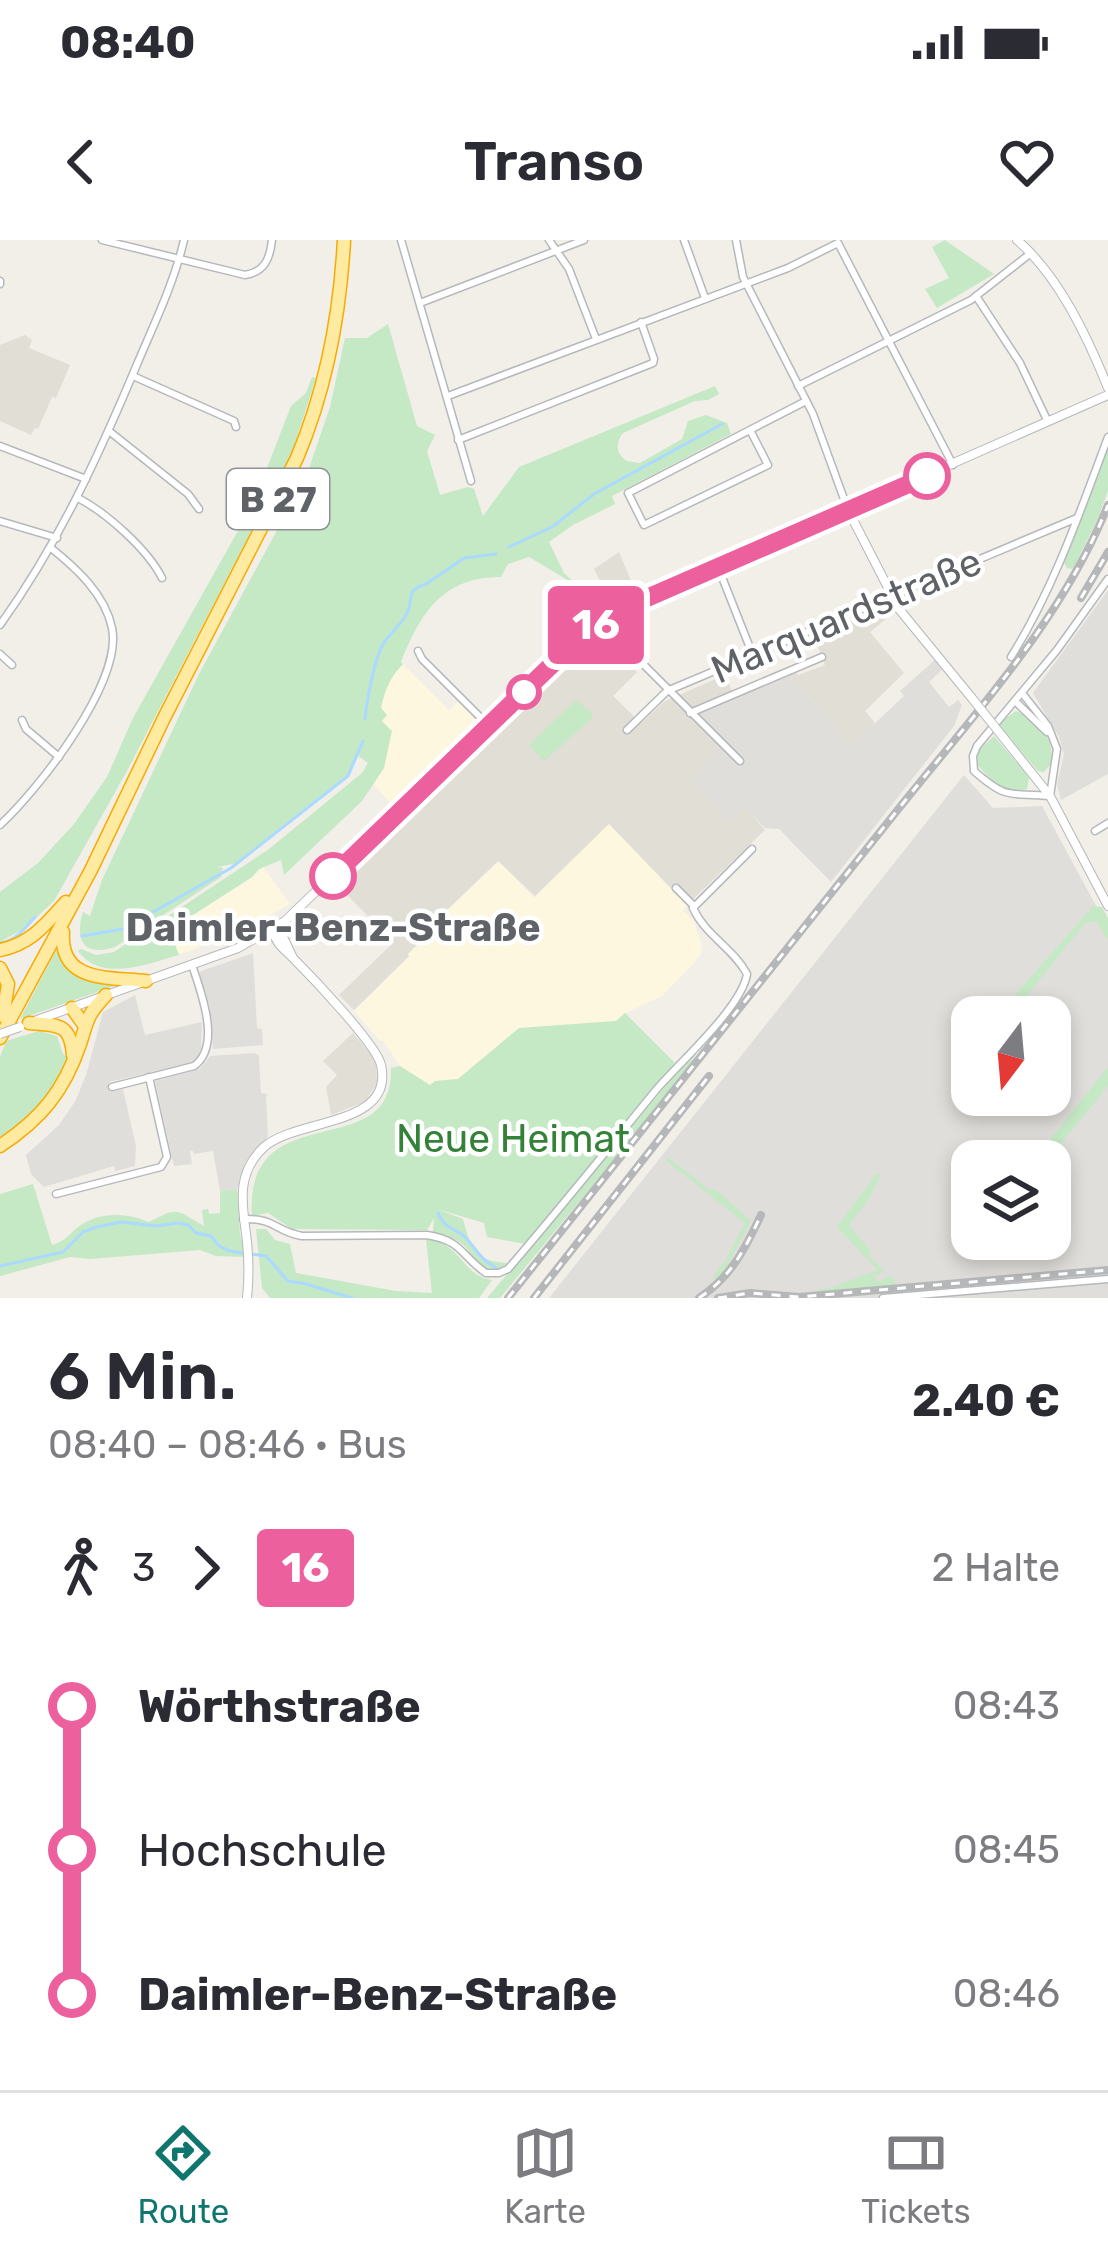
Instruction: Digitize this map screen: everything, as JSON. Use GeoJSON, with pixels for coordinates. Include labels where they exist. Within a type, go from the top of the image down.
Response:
{"type":"FeatureCollection","features":[{"type":"Feature","properties":{"kind":"highway","name":"B 27"},"geometry":{"type":"LineString","coordinates":[[0,1036],[64,921],[306,437],[331,347],[344,240]]}},
{"type":"Feature","properties":{"kind":"highway","name":"B 27"},"geometry":{"type":"LineString","coordinates":[[2,1018],[106,835]]}},
{"type":"Feature","properties":{"kind":"highway"},"geometry":{"type":"LineString","coordinates":[[0,950],[34,936],[66,902]]}},
{"type":"Feature","properties":{"kind":"highway"},"geometry":{"type":"LineString","coordinates":[[64,921],[62,949],[74,968],[94,976],[146,981]]}},
{"type":"Feature","properties":{"kind":"highway"},"geometry":{"type":"LineString","coordinates":[[0,968],[8,984],[2,1018]]}},
{"type":"Feature","properties":{"kind":"highway"},"geometry":{"type":"LineString","coordinates":[[2,1144],[25,1130],[61,1087],[84,1025],[106,995]]}},
{"type":"Feature","properties":{"kind":"highway"},"geometry":{"type":"LineString","coordinates":[[72,1008],[84,1025]]}},
{"type":"Feature","properties":{"kind":"highway"},"geometry":{"type":"LineString","coordinates":[[24,1025],[62,1028],[71,1037],[74,1054]]}},
{"type":"Feature","properties":{"kind":"main road"},"geometry":{"type":"LineString","coordinates":[[0,1036],[238,948],[272,929],[314,895],[601,622],[1108,392],[1066,300],[1017,240]]}},
{"type":"Feature","properties":{"kind":"main road"},"geometry":{"type":"LineString","coordinates":[[848,510],[896,594],[900,610],[1050,796],[1108,906]]}},
{"type":"Feature","properties":{"kind":"main road"},"geometry":{"type":"LineString","coordinates":[[249,1296],[241,1192],[254,1158],[266,1145],[296,1129],[360,1112],[375,1099],[382,1084],[378,1056],[272,929]]}},
{"type":"Feature","properties":{"kind":"street"},"geometry":{"type":"LineString","coordinates":[[102,240],[239,274],[253,274],[267,262],[272,240]]}},
{"type":"Feature","properties":{"kind":"street"},"geometry":{"type":"LineString","coordinates":[[0,625],[79,498],[184,240]]}},
{"type":"Feature","properties":{"kind":"street"},"geometry":{"type":"LineString","coordinates":[[401,240],[471,481]]}},
{"type":"Feature","properties":{"kind":"street"},"geometry":{"type":"LineString","coordinates":[[549,240],[572,275],[596,339]]}},
{"type":"Feature","properties":{"kind":"street"},"geometry":{"type":"LineString","coordinates":[[419,303],[584,240]]}},
{"type":"Feature","properties":{"kind":"street"},"geometry":{"type":"LineString","coordinates":[[684,240],[705,298]]}},
{"type":"Feature","properties":{"kind":"street"},"geometry":{"type":"LineString","coordinates":[[736,240],[745,282],[806,401],[848,510]]}},
{"type":"Feature","properties":{"kind":"street"},"geometry":{"type":"LineString","coordinates":[[448,396],[788,268],[838,243],[952,464]]}},
{"type":"Feature","properties":{"kind":"street"},"geometry":{"type":"LineString","coordinates":[[798,386],[976,296],[1031,253]]}},
{"type":"Feature","properties":{"kind":"street"},"geometry":{"type":"LineString","coordinates":[[976,296],[1020,363],[1048,422]]}},
{"type":"Feature","properties":{"kind":"street"},"geometry":{"type":"LineString","coordinates":[[458,440],[652,364],[655,361],[640,322]]}},
{"type":"Feature","properties":{"kind":"street"},"geometry":{"type":"LineString","coordinates":[[132,376],[234,421],[236,427]]}},
{"type":"Feature","properties":{"kind":"street"},"geometry":{"type":"LineString","coordinates":[[750,430],[768,465],[644,525],[628,493],[806,401]]}},
{"type":"Feature","properties":{"kind":"street"},"geometry":{"type":"LineString","coordinates":[[109,431],[188,494],[199,509]]}},
{"type":"Feature","properties":{"kind":"street"},"geometry":{"type":"LineString","coordinates":[[1011,657],[1033,622],[1108,436]]}},
{"type":"Feature","properties":{"kind":"street"},"geometry":{"type":"LineString","coordinates":[[0,446],[87,480]]}},
{"type":"Feature","properties":{"kind":"street"},"geometry":{"type":"LineString","coordinates":[[79,498],[150,558],[162,578]]}},
{"type":"Feature","properties":{"kind":"street","name":"Marquardstraße"},"geometry":{"type":"LineString","coordinates":[[627,730],[667,691],[1078,518]]}},
{"type":"Feature","properties":{"kind":"street"},"geometry":{"type":"LineString","coordinates":[[0,521],[57,538]]}},
{"type":"Feature","properties":{"kind":"street"},"geometry":{"type":"LineString","coordinates":[[0,825],[59,757],[111,656],[113,636],[100,598],[51,548]]}},
{"type":"Feature","properties":{"kind":"street"},"geometry":{"type":"LineString","coordinates":[[718,567],[752,655]]}},
{"type":"Feature","properties":{"kind":"street"},"geometry":{"type":"LineString","coordinates":[[1022,693],[1048,726],[1057,749],[1050,796],[997,790],[974,771],[977,746],[1108,579]]}},
{"type":"Feature","properties":{"kind":"street"},"geometry":{"type":"LineString","coordinates":[[601,622],[740,761]]}},
{"type":"Feature","properties":{"kind":"street"},"geometry":{"type":"LineString","coordinates":[[418,651],[489,726]]}},
{"type":"Feature","properties":{"kind":"street"},"geometry":{"type":"LineString","coordinates":[[0,654],[12,665]]}},
{"type":"Feature","properties":{"kind":"street"},"geometry":{"type":"LineString","coordinates":[[690,713],[822,657]]}},
{"type":"Feature","properties":{"kind":"street"},"geometry":{"type":"LineString","coordinates":[[1016,701],[1053,739]]}},
{"type":"Feature","properties":{"kind":"street"},"geometry":{"type":"LineString","coordinates":[[22,720],[59,757]]}},
{"type":"Feature","properties":{"kind":"street"},"geometry":{"type":"LineString","coordinates":[[1025,795],[1033,789],[1036,777],[1055,769]]}},
{"type":"Feature","properties":{"kind":"street"},"geometry":{"type":"LineString","coordinates":[[1095,831],[1108,823]]}},
{"type":"Feature","properties":{"kind":"street"},"geometry":{"type":"LineString","coordinates":[[693,907],[752,849]]}},
{"type":"Feature","properties":{"kind":"street"},"geometry":{"type":"LineString","coordinates":[[243,1219],[265,1218],[302,1236],[427,1235],[456,1244],[486,1273],[508,1269],[741,994],[747,974],[742,965],[704,927],[676,887]]}},
{"type":"Feature","properties":{"kind":"street"},"geometry":{"type":"LineString","coordinates":[[112,1087],[199,1064],[207,1052],[205,1006],[192,964]]}},
{"type":"Feature","properties":{"kind":"street"},"geometry":{"type":"LineString","coordinates":[[56,1194],[165,1162],[149,1077]]}},
{"type":"Feature","properties":{"kind":"street"},"geometry":{"type":"LineString","coordinates":[[883,1298],[1108,1279]]}},
{"type":"Feature","properties":{"kind":"shaded area"},"geometry":{"type":"Polygon","coordinates":[[[25,335],[32,340],[29,348],[70,365],[56,398],[52,397],[31,435],[0,421],[0,345],[25,335]]]}},
{"type":"Feature","properties":{"kind":"shaded area"},"geometry":{"type":"Polygon","coordinates":[[[619,552],[636,593],[612,604],[594,569],[619,552]]]}},
{"type":"Feature","properties":{"kind":"shaded area"},"geometry":{"type":"Polygon","coordinates":[[[1108,590],[1108,774],[1061,800],[1057,784],[1064,754],[1033,693],[1108,590]]]}},
{"type":"Feature","properties":{"kind":"shaded area"},"geometry":{"type":"Polygon","coordinates":[[[887,604],[893,613],[870,632],[904,673],[865,711],[875,723],[850,747],[834,730],[837,726],[788,675],[825,665],[814,637],[887,604]]]}},
{"type":"Feature","properties":{"kind":"shaded area"},"geometry":{"type":"Polygon","coordinates":[[[601,636],[637,672],[613,696],[641,723],[665,701],[725,675],[733,693],[686,713],[720,748],[690,779],[730,821],[745,807],[765,830],[687,905],[609,824],[535,896],[498,861],[425,931],[409,956],[354,1010],[339,995],[394,942],[336,884],[601,636]]]}},
{"type":"Feature","properties":{"kind":"shaded area"},"geometry":{"type":"Polygon","coordinates":[[[936,659],[943,669],[929,682],[949,707],[958,700],[962,705],[954,726],[831,882],[779,829],[765,828],[745,808],[730,822],[689,779],[685,713],[779,673],[788,675],[837,726],[850,747],[936,659]]]}},
{"type":"Feature","properties":{"kind":"shaded area"},"geometry":{"type":"Polygon","coordinates":[[[403,664],[449,710],[458,702],[477,721],[393,806],[373,784],[384,768],[384,694],[391,676],[403,664]]]}},
{"type":"Feature","properties":{"kind":"shaded area"},"geometry":{"type":"Polygon","coordinates":[[[964,775],[993,808],[1042,806],[1108,928],[1108,1298],[549,1298],[964,775]]]}},
{"type":"Feature","properties":{"kind":"shaded area"},"geometry":{"type":"Polygon","coordinates":[[[609,823],[687,906],[683,910],[694,922],[702,945],[696,961],[662,996],[616,1021],[519,1028],[458,1079],[430,1085],[400,1066],[354,1011],[409,957],[425,932],[499,861],[534,898],[609,823]]]}},
{"type":"Feature","properties":{"kind":"shaded area"},"geometry":{"type":"Polygon","coordinates":[[[263,867],[290,904],[230,936],[179,955],[171,937],[196,929],[189,917],[263,867]]]}},
{"type":"Feature","properties":{"kind":"shaded area"},"geometry":{"type":"Polygon","coordinates":[[[253,953],[257,1028],[262,1029],[263,1045],[213,1049],[209,1004],[199,975],[253,953]]]}},
{"type":"Feature","properties":{"kind":"shaded area"},"geometry":{"type":"Polygon","coordinates":[[[135,995],[145,1035],[202,1022],[198,1058],[109,1082],[110,1092],[123,1089],[136,1146],[135,1166],[115,1171],[114,1166],[44,1187],[31,1174],[26,1155],[59,1125],[76,1100],[103,1012],[135,995]]]}},
{"type":"Feature","properties":{"kind":"shaded area"},"geometry":{"type":"Polygon","coordinates":[[[353,1033],[376,1064],[377,1083],[365,1102],[331,1115],[326,1087],[337,1075],[323,1061],[353,1033]]]}},
{"type":"Feature","properties":{"kind":"shaded area"},"geometry":{"type":"Polygon","coordinates":[[[255,1053],[261,1093],[268,1094],[268,1137],[245,1163],[237,1189],[220,1191],[213,1151],[190,1151],[192,1164],[174,1166],[155,1081],[200,1069],[210,1056],[255,1053]]]}},
{"type":"Feature","properties":{"kind":"green space"},"geometry":{"type":"Polygon","coordinates":[[[945,240],[994,274],[937,308],[925,289],[949,278],[932,247],[945,240]]]}},
{"type":"Feature","properties":{"kind":"green space"},"geometry":{"type":"Polygon","coordinates":[[[388,324],[417,426],[435,435],[427,451],[440,495],[474,489],[483,516],[519,467],[715,386],[719,394],[708,400],[695,401],[623,433],[619,452],[627,461],[640,463],[682,439],[688,421],[706,415],[727,423],[731,434],[612,496],[615,504],[549,542],[564,573],[577,585],[573,588],[529,557],[508,564],[501,577],[464,583],[437,601],[417,628],[386,690],[381,708],[387,715],[382,721],[392,731],[384,768],[362,801],[284,875],[281,860],[259,869],[190,917],[197,929],[172,937],[179,955],[112,969],[88,961],[78,951],[114,952],[269,849],[362,773],[368,763],[357,755],[347,775],[234,864],[217,867],[223,868],[221,877],[115,947],[96,950],[84,944],[83,912],[90,916],[102,880],[199,674],[306,477],[330,407],[345,338],[367,338],[388,324]]]}},
{"type":"Feature","properties":{"kind":"green space"},"geometry":{"type":"Polygon","coordinates":[[[312,377],[316,378],[292,453],[127,771],[54,901],[25,928],[0,942],[0,892],[38,863],[74,824],[107,777],[133,718],[253,504],[291,406],[306,393],[312,377]]]}},
{"type":"Feature","properties":{"kind":"green space"},"geometry":{"type":"Polygon","coordinates":[[[1108,443],[1108,491],[1073,569],[1067,568],[1064,563],[1108,443]]]}},
{"type":"Feature","properties":{"kind":"green space"},"geometry":{"type":"Polygon","coordinates":[[[576,700],[592,718],[544,761],[529,745],[576,700]]]}},
{"type":"Feature","properties":{"kind":"green space"},"geometry":{"type":"Polygon","coordinates":[[[1016,711],[1047,737],[1052,763],[1044,772],[1038,771],[1000,726],[1016,711]]]}},
{"type":"Feature","properties":{"kind":"green space"},"geometry":{"type":"Polygon","coordinates":[[[994,736],[1029,777],[1027,789],[1011,791],[999,786],[978,765],[978,751],[994,736]]]}},
{"type":"Feature","properties":{"kind":"green space"},"geometry":{"type":"Polygon","coordinates":[[[1093,906],[1102,907],[1108,918],[1108,940],[1096,921],[1085,923],[1027,996],[1014,996],[1093,906]]]}},
{"type":"Feature","properties":{"kind":"green space"},"geometry":{"type":"Polygon","coordinates":[[[59,945],[63,960],[126,982],[20,1019],[59,945]]]}},
{"type":"Feature","properties":{"kind":"green space","name":"Neue Heimat"},"geometry":{"type":"Polygon","coordinates":[[[625,1013],[675,1063],[534,1237],[525,1244],[487,1237],[484,1223],[437,1209],[463,1219],[481,1257],[508,1263],[492,1271],[481,1266],[461,1243],[433,1232],[434,1218],[427,1230],[292,1229],[268,1213],[252,1216],[256,1178],[271,1154],[293,1141],[369,1115],[386,1098],[391,1068],[400,1066],[430,1085],[458,1079],[519,1028],[616,1021],[625,1013]]]}},
{"type":"Feature","properties":{"kind":"green space"},"geometry":{"type":"Polygon","coordinates":[[[39,1031],[57,1036],[67,1057],[64,1070],[43,1105],[0,1139],[0,1057],[6,1041],[39,1031]]]}},
{"type":"Feature","properties":{"kind":"green space"},"geometry":{"type":"Polygon","coordinates":[[[696,1050],[681,1078],[500,1298],[487,1298],[696,1050]]]}},
{"type":"Feature","properties":{"kind":"green space"},"geometry":{"type":"Polygon","coordinates":[[[1108,1067],[1108,1086],[1064,1140],[1050,1140],[1108,1067]]]}},
{"type":"Feature","properties":{"kind":"green space"},"geometry":{"type":"Polygon","coordinates":[[[667,1157],[710,1190],[715,1189],[751,1221],[718,1283],[713,1276],[745,1223],[667,1157]]]}},
{"type":"Feature","properties":{"kind":"green space"},"geometry":{"type":"Polygon","coordinates":[[[877,1173],[881,1176],[849,1225],[871,1251],[868,1256],[885,1270],[875,1276],[878,1282],[891,1275],[897,1286],[818,1293],[878,1270],[837,1227],[877,1173]]]}},
{"type":"Feature","properties":{"kind":"green space"},"geometry":{"type":"Polygon","coordinates":[[[33,1184],[52,1245],[104,1216],[149,1222],[177,1212],[204,1226],[202,1210],[220,1213],[220,1191],[237,1189],[240,1235],[247,1257],[200,1250],[70,1257],[0,1276],[0,1194],[33,1184]]]}},
{"type":"Feature","properties":{"kind":"green space"},"geometry":{"type":"Polygon","coordinates":[[[256,1229],[266,1229],[275,1240],[290,1244],[296,1273],[432,1293],[426,1239],[448,1247],[474,1272],[492,1280],[479,1298],[270,1298],[262,1288],[256,1229]]]}},
{"type":"Feature","properties":{"kind":"waterway"},"geometry":{"type":"LineString","coordinates":[[509,547],[552,527],[594,494],[722,424]]}},
{"type":"Feature","properties":{"kind":"waterway"},"geometry":{"type":"LineString","coordinates":[[365,719],[380,651],[405,617],[412,592],[464,558],[496,554]]}},
{"type":"Feature","properties":{"kind":"waterway"},"geometry":{"type":"LineString","coordinates":[[82,936],[123,929],[231,868],[348,776],[363,741]]}},
{"type":"Feature","properties":{"kind":"waterway"},"geometry":{"type":"LineString","coordinates":[[0,943],[15,937],[35,917]]}},
{"type":"Feature","properties":{"kind":"waterway"},"geometry":{"type":"LineString","coordinates":[[438,1213],[498,1269]]}},
{"type":"Feature","properties":{"kind":"waterway"},"geometry":{"type":"LineString","coordinates":[[0,1266],[63,1252],[83,1232],[97,1227],[121,1222],[179,1223],[211,1236],[229,1251],[266,1256],[288,1281],[352,1298]]}},
{"type":"Feature","properties":{"kind":"railway"},"geometry":{"type":"LineString","coordinates":[[508,1298],[1014,666],[1066,588],[1108,505]]}},
{"type":"Feature","properties":{"kind":"railway"},"geometry":{"type":"LineString","coordinates":[[1081,598],[1108,552]]}},
{"type":"Feature","properties":{"kind":"railway"},"geometry":{"type":"LineString","coordinates":[[534,1298],[709,1076]]}},
{"type":"Feature","properties":{"kind":"railway"},"geometry":{"type":"LineString","coordinates":[[699,1298],[743,1251],[761,1215]]}},
{"type":"Feature","properties":{"kind":"railway"},"geometry":{"type":"LineString","coordinates":[[718,1298],[750,1293],[799,1297],[1108,1270]]}},
{"type":"Feature","properties":{"kind":"bus line","name":"16"},"geometry":{"type":"LineString","coordinates":[[333,876],[604,620],[927,476]]}},
{"type":"Feature","properties":{"kind":"place","name":"Daimler-Benz-Straße"},"geometry":{"type":"Point","coordinates":[333,876]}}]}
